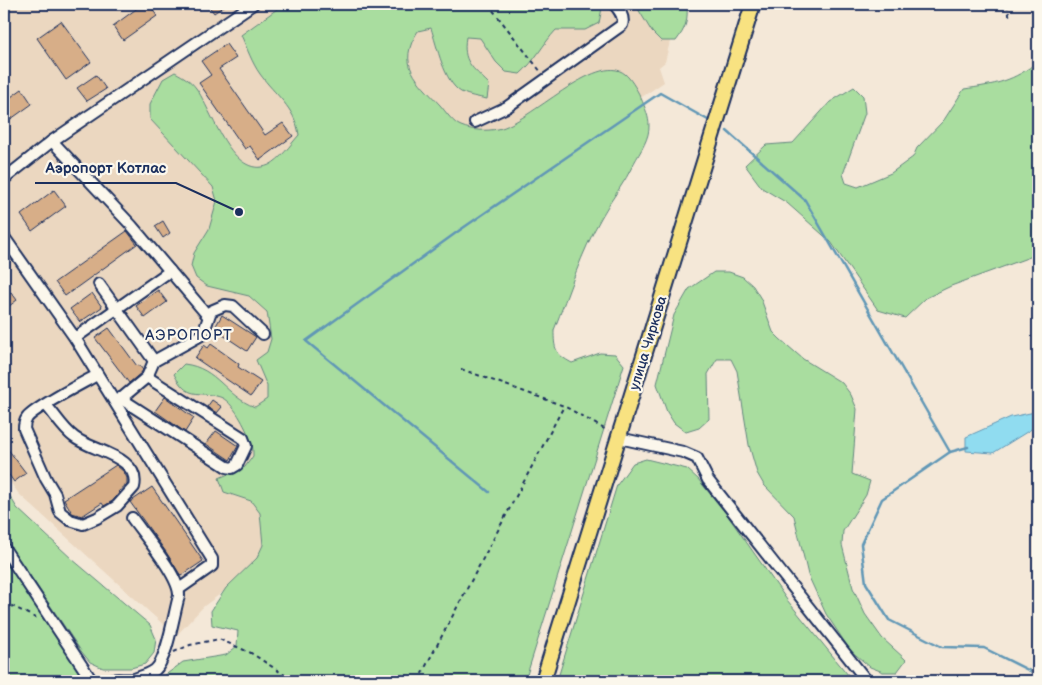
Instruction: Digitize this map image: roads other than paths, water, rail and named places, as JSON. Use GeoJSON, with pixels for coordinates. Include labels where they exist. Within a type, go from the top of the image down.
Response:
{"type":"FeatureCollection","features":[{"type":"Feature","properties":{"kind":"main road","name":"улица Чиркова"},"geometry":{"type":"LineString","coordinates":[[543,681],[753,4]]}},
{"type":"Feature","properties":{"kind":"street"},"geometry":{"type":"LineString","coordinates":[[4,179],[52,142],[253,4]]}},
{"type":"Feature","properties":{"kind":"street"},"geometry":{"type":"LineString","coordinates":[[475,122],[507,107],[622,25],[621,12],[614,4]]}},
{"type":"Feature","properties":{"kind":"street"},"geometry":{"type":"LineString","coordinates":[[52,142],[132,226],[208,316]]}},
{"type":"Feature","properties":{"kind":"street"},"geometry":{"type":"LineString","coordinates":[[4,238],[75,338],[98,375],[118,400],[212,559],[212,566],[179,589]]}},
{"type":"Feature","properties":{"kind":"street"},"geometry":{"type":"LineString","coordinates":[[75,338],[170,271]]}},
{"type":"Feature","properties":{"kind":"street"},"geometry":{"type":"LineString","coordinates":[[100,284],[154,361]]}},
{"type":"Feature","properties":{"kind":"street"},"geometry":{"type":"LineString","coordinates":[[118,400],[147,377],[154,361],[203,334],[208,316],[211,311],[219,306],[233,306],[263,334]]}},
{"type":"Feature","properties":{"kind":"street"},"geometry":{"type":"LineString","coordinates":[[46,405],[74,438],[120,458],[135,478],[134,487],[117,506],[83,524],[70,520],[60,512],[55,494],[46,479],[24,430],[24,422],[28,416],[46,405],[98,375]]}},
{"type":"Feature","properties":{"kind":"street"},"geometry":{"type":"LineString","coordinates":[[118,400],[227,467],[232,468],[237,465],[246,446],[242,438],[147,377]]}},
{"type":"Feature","properties":{"kind":"street"},"geometry":{"type":"LineString","coordinates":[[619,438],[683,452],[696,458],[708,480],[867,681]]}},
{"type":"Feature","properties":{"kind":"street"},"geometry":{"type":"LineString","coordinates":[[107,681],[112,679],[132,679],[155,671],[168,643],[179,589],[173,576],[132,518]]}},
{"type":"Feature","properties":{"kind":"street"},"geometry":{"type":"LineString","coordinates":[[4,548],[92,681]]}},
{"type":"Feature","properties":{"kind":"water"},"geometry":{"type":"Polygon","coordinates":[[[1035,412],[1038,425],[993,453],[966,451],[966,437],[1011,417],[1035,412]]]}},
{"type":"Feature","properties":{"kind":"waterway"},"geometry":{"type":"LineString","coordinates":[[489,492],[306,341],[460,230],[660,93],[708,120]]}},
{"type":"Feature","properties":{"kind":"waterway"},"geometry":{"type":"LineString","coordinates":[[727,131],[805,200],[950,452],[968,447]]}},
{"type":"Feature","properties":{"kind":"waterway"},"geometry":{"type":"LineString","coordinates":[[950,452],[882,499],[861,544],[866,583],[889,620],[942,647],[984,648],[1038,675]]}},
{"type":"Feature","properties":{"kind":"place","name":"Аэропорт Котлас"},"geometry":{"type":"Point","coordinates":[239,212]}},
{"type":"Feature","properties":{"kind":"district","name":"АЭРОПОРТ"},"geometry":{"type":"Point","coordinates":[189,335]}}]}
